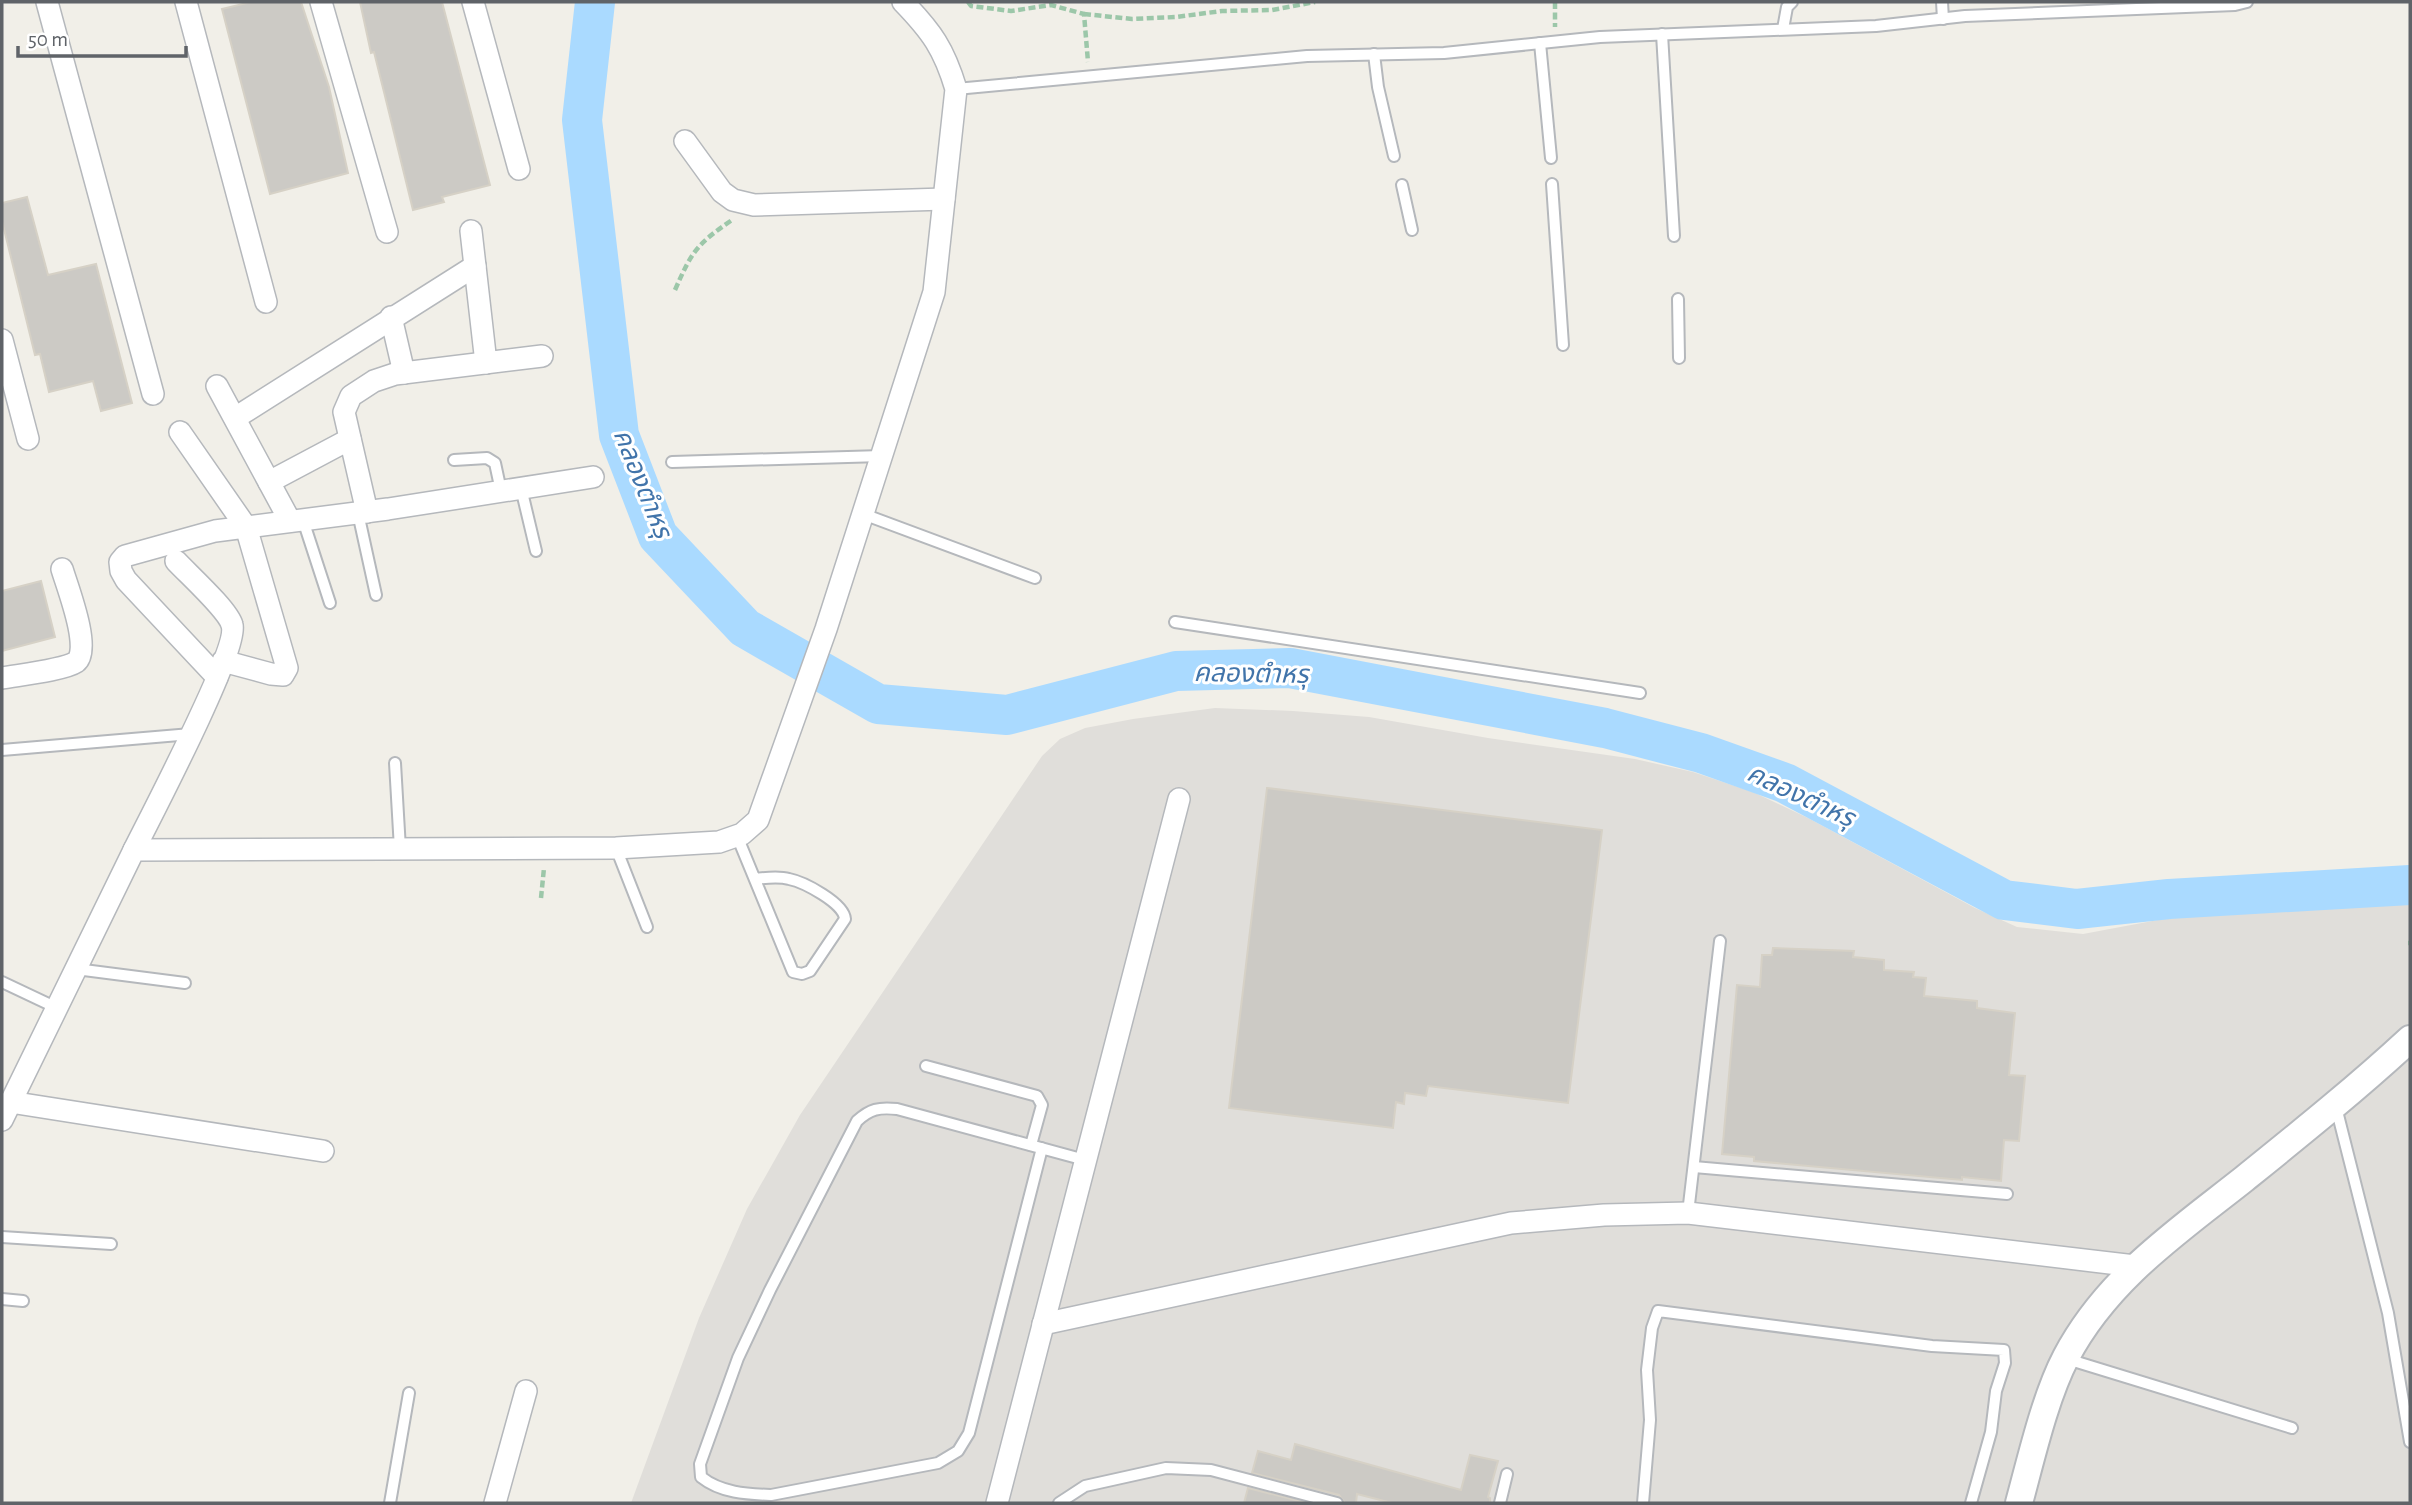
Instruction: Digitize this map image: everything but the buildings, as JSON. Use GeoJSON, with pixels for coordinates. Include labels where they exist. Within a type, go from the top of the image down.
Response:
{"type":"FeatureCollection","features":[{"type":"Feature","properties":{"kind":"street"},"geometry":{"type":"LineString","coordinates":[[47,2],[153,394]]}},
{"type":"Feature","properties":{"kind":"street"},"geometry":{"type":"LineString","coordinates":[[186,2],[267,302]]}},
{"type":"Feature","properties":{"kind":"street"},"geometry":{"type":"LineString","coordinates":[[321,2],[387,232]]}},
{"type":"Feature","properties":{"kind":"street"},"geometry":{"type":"LineString","coordinates":[[472,2],[519,169]]}},
{"type":"Feature","properties":{"kind":"street"},"geometry":{"type":"LineString","coordinates":[[134,850],[616,848],[719,842],[737,836],[758,820],[827,629],[934,292],[956,89],[947,60],[930,31],[903,2]]}},
{"type":"Feature","properties":{"kind":"street"},"geometry":{"type":"LineString","coordinates":[[685,141],[722,192],[733,201],[754,205],[944,200]]}},
{"type":"Feature","properties":{"kind":"street"},"geometry":{"type":"LineString","coordinates":[[471,231],[486,363]]}},
{"type":"Feature","properties":{"kind":"street"},"geometry":{"type":"LineString","coordinates":[[235,418],[475,265]]}},
{"type":"Feature","properties":{"kind":"street"},"geometry":{"type":"LineString","coordinates":[[391,317],[404,373]]}},
{"type":"Feature","properties":{"kind":"street"},"geometry":{"type":"LineString","coordinates":[[2,340],[28,439]]}},
{"type":"Feature","properties":{"kind":"street"},"geometry":{"type":"LineString","coordinates":[[363,513],[344,412],[351,396],[374,381],[404,373],[542,356]]}},
{"type":"Feature","properties":{"kind":"street"},"geometry":{"type":"LineString","coordinates":[[217,386],[270,482],[297,521]]}},
{"type":"Feature","properties":{"kind":"street"},"geometry":{"type":"LineString","coordinates":[[180,432],[246,527],[287,667],[283,674],[220,669],[126,580],[120,562],[125,556],[215,531],[246,527],[363,513],[593,477]]}},
{"type":"Feature","properties":{"kind":"street"},"geometry":{"type":"LineString","coordinates":[[270,482],[350,439]]}},
{"type":"Feature","properties":{"kind":"street"},"geometry":{"type":"LineString","coordinates":[[176,561],[227,615],[233,626],[232,637],[191,734],[6,1111],[323,1151]]}},
{"type":"Feature","properties":{"kind":"street"},"geometry":{"type":"LineString","coordinates":[[2,678],[65,666],[77,662],[82,655],[80,632],[62,569]]}},
{"type":"Feature","properties":{"kind":"street"},"geometry":{"type":"LineString","coordinates":[[997,1503],[1179,799]]}},
{"type":"Feature","properties":{"kind":"street"},"geometry":{"type":"LineString","coordinates":[[2019,1503],[2047,1407],[2065,1358],[2092,1315],[2135,1266],[2335,1106],[2410,1039]]}},
{"type":"Feature","properties":{"kind":"street"},"geometry":{"type":"LineString","coordinates":[[1043,1324],[1511,1223],[1604,1215],[1688,1213],[2135,1266]]}},
{"type":"Feature","properties":{"kind":"street"},"geometry":{"type":"LineString","coordinates":[[495,1503],[526,1391]]}},
{"type":"Feature","properties":{"kind":"lane"},"geometry":{"type":"LineString","coordinates":[[1783,29],[1787,7],[1792,2]]}},
{"type":"Feature","properties":{"kind":"lane"},"geometry":{"type":"LineString","coordinates":[[1941,2],[1943,19]]}},
{"type":"Feature","properties":{"kind":"lane"},"geometry":{"type":"LineString","coordinates":[[956,89],[1307,56],[1444,53],[1556,41],[1662,34],[1876,26],[2057,7],[2235,5],[2247,2]]}},
{"type":"Feature","properties":{"kind":"lane"},"geometry":{"type":"LineString","coordinates":[[1662,34],[1674,236]]}},
{"type":"Feature","properties":{"kind":"lane"},"geometry":{"type":"LineString","coordinates":[[1540,43],[1551,158]]}},
{"type":"Feature","properties":{"kind":"lane"},"geometry":{"type":"LineString","coordinates":[[1374,54],[1378,87],[1394,156]]}},
{"type":"Feature","properties":{"kind":"lane"},"geometry":{"type":"LineString","coordinates":[[1552,184],[1563,345]]}},
{"type":"Feature","properties":{"kind":"lane"},"geometry":{"type":"LineString","coordinates":[[1402,185],[1412,230]]}},
{"type":"Feature","properties":{"kind":"lane"},"geometry":{"type":"LineString","coordinates":[[1678,299],[1679,358]]}},
{"type":"Feature","properties":{"kind":"lane"},"geometry":{"type":"LineString","coordinates":[[672,462],[882,456]]}},
{"type":"Feature","properties":{"kind":"lane"},"geometry":{"type":"LineString","coordinates":[[454,460],[487,458],[495,463],[511,490],[536,551]]}},
{"type":"Feature","properties":{"kind":"lane"},"geometry":{"type":"LineString","coordinates":[[363,513],[376,595]]}},
{"type":"Feature","properties":{"kind":"lane"},"geometry":{"type":"LineString","coordinates":[[863,514],[1035,578]]}},
{"type":"Feature","properties":{"kind":"lane"},"geometry":{"type":"LineString","coordinates":[[297,521],[330,603]]}},
{"type":"Feature","properties":{"kind":"lane"},"geometry":{"type":"LineString","coordinates":[[1175,622],[1640,693]]}},
{"type":"Feature","properties":{"kind":"lane"},"geometry":{"type":"LineString","coordinates":[[2,750],[191,734]]}},
{"type":"Feature","properties":{"kind":"lane"},"geometry":{"type":"LineString","coordinates":[[395,763],[400,849]]}},
{"type":"Feature","properties":{"kind":"lane"},"geometry":{"type":"LineString","coordinates":[[737,836],[793,972],[802,974],[810,971],[845,919],[845,912],[805,885],[789,879],[755,879]]}},
{"type":"Feature","properties":{"kind":"lane"},"geometry":{"type":"LineString","coordinates":[[616,848],[647,927]]}},
{"type":"Feature","properties":{"kind":"lane"},"geometry":{"type":"LineString","coordinates":[[1688,1213],[1720,941]]}},
{"type":"Feature","properties":{"kind":"lane"},"geometry":{"type":"LineString","coordinates":[[76,969],[185,983]]}},
{"type":"Feature","properties":{"kind":"lane"},"geometry":{"type":"LineString","coordinates":[[2,982],[57,1008]]}},
{"type":"Feature","properties":{"kind":"lane"},"geometry":{"type":"LineString","coordinates":[[926,1066],[1037,1096],[1042,1105],[1036,1147],[970,1433],[958,1451],[938,1463],[771,1495],[744,1493],[713,1486],[701,1477],[700,1464],[738,1358],[857,1121],[867,1111],[881,1107],[897,1109],[1036,1147],[1085,1160]]}},
{"type":"Feature","properties":{"kind":"lane"},"geometry":{"type":"LineString","coordinates":[[2335,1106],[2388,1313],[2410,1442]]}},
{"type":"Feature","properties":{"kind":"lane"},"geometry":{"type":"LineString","coordinates":[[1693,1167],[2007,1194]]}},
{"type":"Feature","properties":{"kind":"lane"},"geometry":{"type":"LineString","coordinates":[[2,1237],[111,1244]]}},
{"type":"Feature","properties":{"kind":"lane"},"geometry":{"type":"LineString","coordinates":[[2,1299],[23,1301]]}},
{"type":"Feature","properties":{"kind":"lane"},"geometry":{"type":"LineString","coordinates":[[1643,1503],[1650,1420],[1647,1370],[1652,1328],[1658,1311],[1932,1346],[2004,1350],[2006,1363],[1996,1391],[1991,1432],[1971,1503]]}},
{"type":"Feature","properties":{"kind":"lane"},"geometry":{"type":"LineString","coordinates":[[2065,1358],[2292,1428]]}},
{"type":"Feature","properties":{"kind":"lane"},"geometry":{"type":"LineString","coordinates":[[390,1503],[409,1393]]}},
{"type":"Feature","properties":{"kind":"lane"},"geometry":{"type":"LineString","coordinates":[[1059,1503],[1085,1486],[1166,1468],[1211,1470],[1337,1503]]}},
{"type":"Feature","properties":{"kind":"lane"},"geometry":{"type":"LineString","coordinates":[[1500,1503],[1507,1474]]}},
{"type":"Feature","properties":{"kind":"path"},"geometry":{"type":"LineString","coordinates":[[968,2],[971,6],[1011,11],[1051,5],[1084,14],[1132,19],[1176,17],[1222,10],[1272,10],[1315,2]]}},
{"type":"Feature","properties":{"kind":"path"},"geometry":{"type":"LineString","coordinates":[[1555,2],[1556,41]]}},
{"type":"Feature","properties":{"kind":"path"},"geometry":{"type":"LineString","coordinates":[[1084,14],[1090,77]]}},
{"type":"Feature","properties":{"kind":"path"},"geometry":{"type":"LineString","coordinates":[[675,290],[690,255],[709,236],[754,205]]}},
{"type":"Feature","properties":{"kind":"path"},"geometry":{"type":"LineString","coordinates":[[541,898],[546,849]]}},
{"type":"Feature","properties":{"kind":"shaded area"},"geometry":{"type":"Polygon","coordinates":[[[1215,708],[1369,717],[1488,738],[1635,759],[1693,772],[1753,792],[1808,818],[1975,908],[2017,927],[2083,934],[2222,908],[2410,897],[2410,1503],[631,1503],[699,1318],[747,1209],[800,1115],[1042,756],[1060,739],[1085,728],[1215,708]]]}},
{"type":"Feature","properties":{"kind":"waterway","name":"คลองตำหรุ"},"geometry":{"type":"LineString","coordinates":[[595,2],[582,120],[619,435],[658,536],[745,628],[878,704],[1007,715],[1176,671],[1290,668],[1605,728],[1701,753],[1785,783],[2004,900],[2077,909],[2169,899],[2410,885]]}}]}
